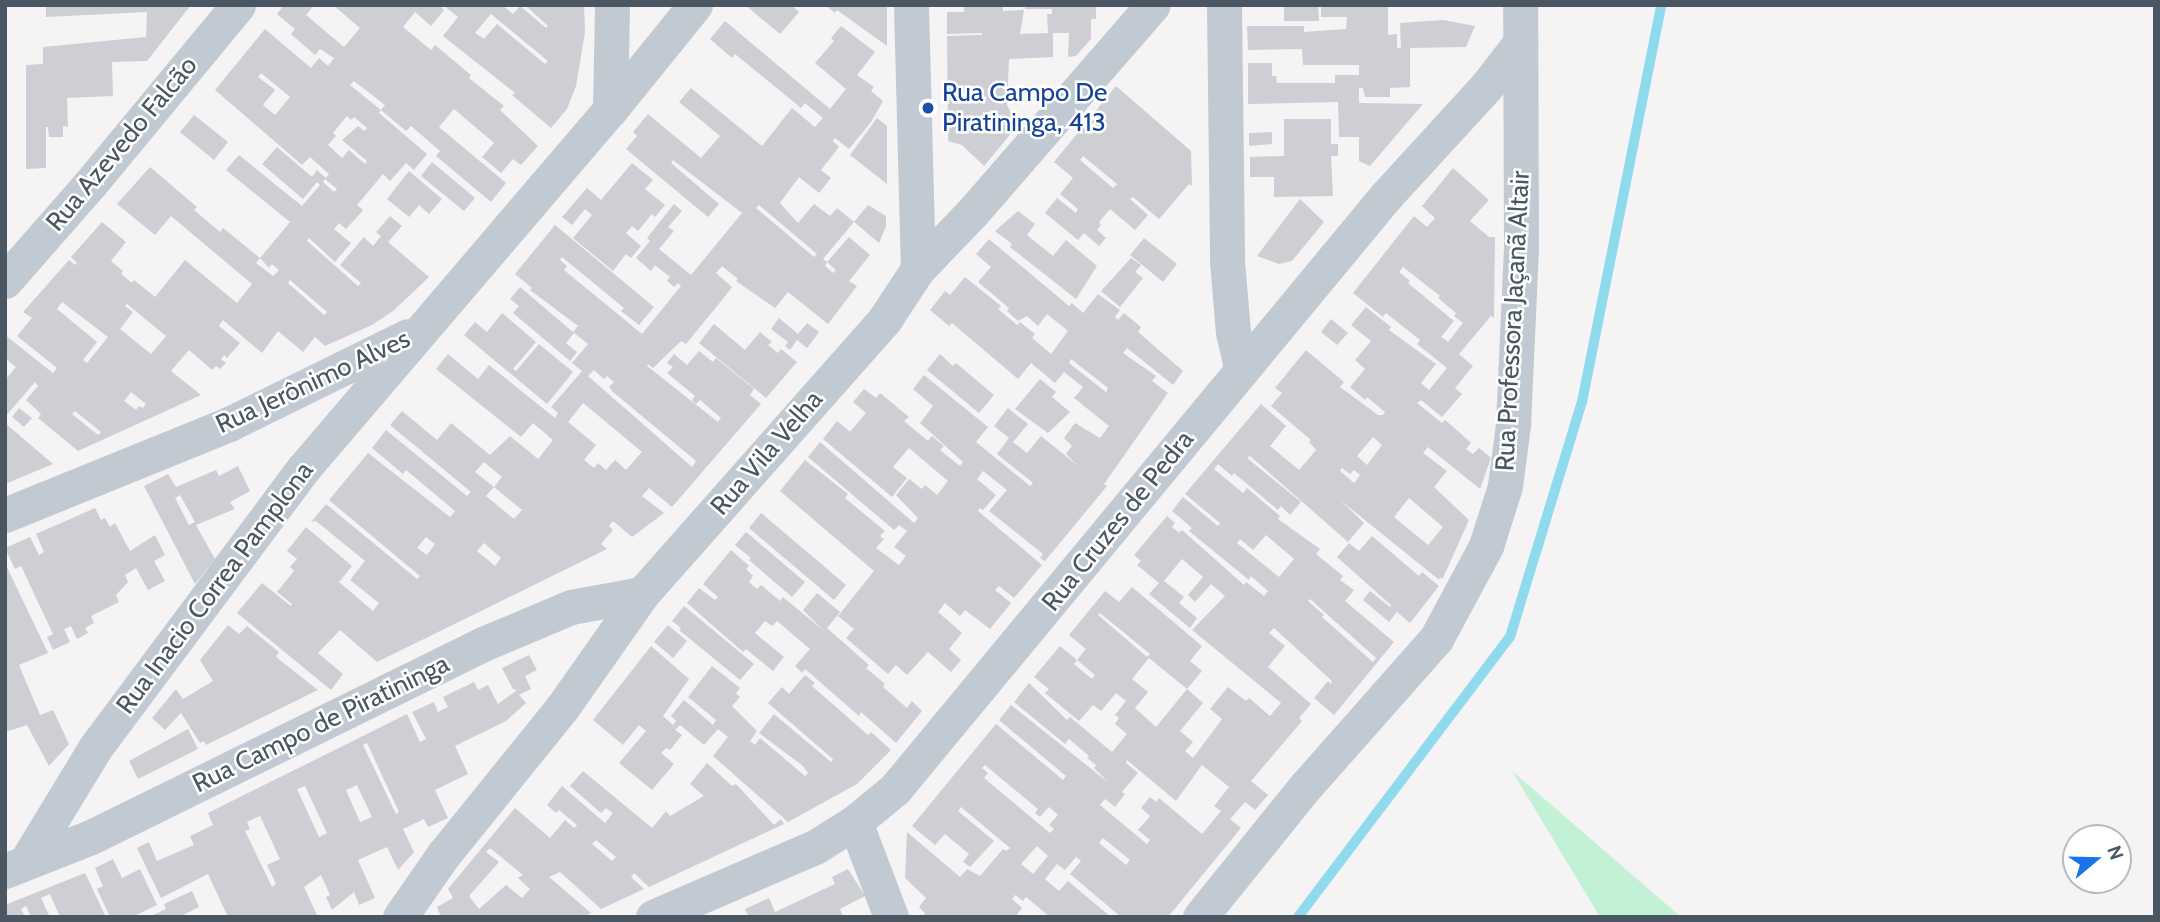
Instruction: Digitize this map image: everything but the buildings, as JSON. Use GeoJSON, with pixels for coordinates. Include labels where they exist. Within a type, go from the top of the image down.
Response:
{"type":"FeatureCollection","features":[{"type":"Feature","properties":{"kind":"street","name":"Rua Azevedo Falcão"},"geometry":{"type":"LineString","coordinates":[[5,281],[90,184],[238,5]]}},
{"type":"Feature","properties":{"kind":"street"},"geometry":{"type":"LineString","coordinates":[[610,110],[612,5]]}},
{"type":"Feature","properties":{"kind":"street","name":"Rua Jerônimo Alves"},"geometry":{"type":"LineString","coordinates":[[5,514],[229,424],[421,330],[610,110],[695,5]]}},
{"type":"Feature","properties":{"kind":"street"},"geometry":{"type":"LineString","coordinates":[[911,5],[918,269]]}},
{"type":"Feature","properties":{"kind":"street","name":"Rua Vila Velha"},"geometry":{"type":"LineString","coordinates":[[400,917],[444,855],[562,708],[642,594],[885,319],[918,269],[971,214],[1153,5]]}},
{"type":"Feature","properties":{"kind":"street"},"geometry":{"type":"LineString","coordinates":[[1224,5],[1227,261],[1233,331],[1242,370]]}},
{"type":"Feature","properties":{"kind":"street","name":"Rua Professora Jaçanã Altair"},"geometry":{"type":"LineString","coordinates":[[1200,917],[1305,787],[1436,639],[1486,546],[1505,486],[1513,424],[1521,244],[1520,5]]}},
{"type":"Feature","properties":{"kind":"street","name":"Rua Cruzes de Pedra"},"geometry":{"type":"LineString","coordinates":[[653,917],[815,847],[855,822],[895,789],[1386,196],[1486,88],[1520,43]]}},
{"type":"Feature","properties":{"kind":"street","name":"Rua Inacio Correa Pamplona"},"geometry":{"type":"LineString","coordinates":[[16,866],[103,737],[303,469],[421,330]]}},
{"type":"Feature","properties":{"kind":"street","name":"Rua Campo de Piratininga"},"geometry":{"type":"LineString","coordinates":[[16,866],[91,837],[483,644],[570,607],[642,594]]}},
{"type":"Feature","properties":{"kind":"street"},"geometry":{"type":"LineString","coordinates":[[855,822],[891,917]]}},
{"type":"Feature","properties":{"kind":"green space"},"geometry":{"type":"Polygon","coordinates":[[[1512,771],[1681,917],[1600,917],[1512,771]]]}},
{"type":"Feature","properties":{"kind":"waterway"},"geometry":{"type":"LineString","coordinates":[[1298,917],[1510,637],[1582,402],[1661,5]]}},
{"type":"Feature","properties":{"kind":"place","name":"Rua Campo De Piratininga, 413"},"geometry":{"type":"Point","coordinates":[928,108]}}]}
